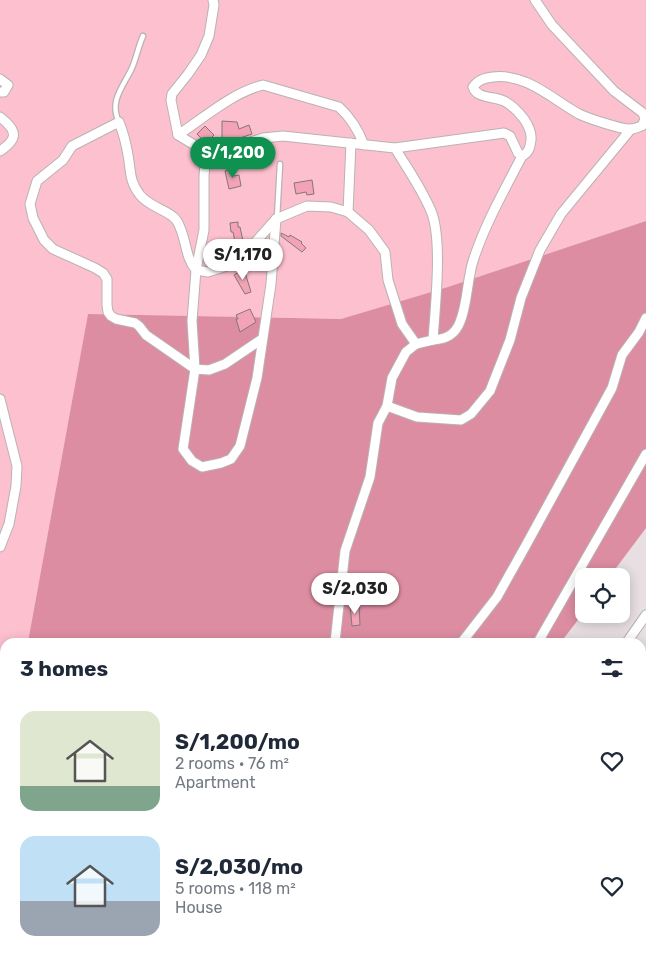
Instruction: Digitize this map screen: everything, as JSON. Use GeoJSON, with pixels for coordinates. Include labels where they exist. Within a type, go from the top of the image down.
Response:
{"type":"FeatureCollection","features":[{"type":"Feature","properties":{"kind":"street"},"geometry":{"type":"LineString","coordinates":[[213,0],[214,5],[209,36],[201,55],[172,94],[171,100],[178,135],[206,152],[227,150],[273,136],[395,148],[504,132],[510,136],[518,153],[522,156]]}},
{"type":"Feature","properties":{"kind":"street"},"geometry":{"type":"LineString","coordinates":[[335,638],[345,551],[370,477],[378,423],[387,406],[392,378],[406,352],[416,344],[445,339],[453,334],[460,322],[473,259],[494,211],[522,156],[527,154],[529,150],[531,137],[528,124],[516,109],[502,100],[480,96],[474,87],[477,81],[501,76],[516,78],[553,97],[580,114],[631,129],[642,126],[645,119],[643,113],[614,91],[552,25],[535,0]]}},
{"type":"Feature","properties":{"kind":"street"},"geometry":{"type":"LineString","coordinates":[[0,79],[8,85],[4,92],[0,92]]}},
{"type":"Feature","properties":{"kind":"street"},"geometry":{"type":"LineString","coordinates":[[178,135],[235,96],[263,85],[339,107],[349,116],[358,129],[364,144]]}},
{"type":"Feature","properties":{"kind":"street"},"geometry":{"type":"LineString","coordinates":[[0,117],[7,122],[14,138],[11,144],[0,151]]}},
{"type":"Feature","properties":{"kind":"street"},"geometry":{"type":"LineString","coordinates":[[262,339],[225,364],[209,370],[195,369],[146,335],[135,323],[116,319],[108,312],[107,279],[103,273],[53,249],[44,240],[33,218],[30,204],[34,188],[41,176],[63,160],[72,146],[118,122],[128,155],[132,184],[141,197],[155,208],[174,217],[185,240],[188,258],[196,270],[208,272],[224,267],[244,255],[276,219],[307,206],[331,207],[348,212],[369,230],[385,252],[388,280],[402,324],[416,344]]}},
{"type":"Feature","properties":{"kind":"street"},"geometry":{"type":"LineString","coordinates":[[387,406],[417,418],[461,420],[471,414],[490,391],[510,340],[521,298],[540,250],[561,214],[631,129]]}},
{"type":"Feature","properties":{"kind":"street"},"geometry":{"type":"LineString","coordinates":[[348,212],[351,143]]}},
{"type":"Feature","properties":{"kind":"street"},"geometry":{"type":"LineString","coordinates":[[395,148],[431,211],[436,230],[437,254],[433,340]]}},
{"type":"Feature","properties":{"kind":"street"},"geometry":{"type":"LineString","coordinates":[[206,152],[204,230],[196,270],[192,321],[195,369],[183,449],[192,461],[202,467],[221,463],[231,458],[240,446],[257,378],[271,284],[276,219]]}},
{"type":"Feature","properties":{"kind":"street"},"geometry":{"type":"LineString","coordinates":[[465,638],[493,603],[520,556],[612,388],[622,355],[639,332],[646,318]]}},
{"type":"Feature","properties":{"kind":"street"},"geometry":{"type":"LineString","coordinates":[[0,399],[17,466],[16,486],[9,524],[0,547]]}},
{"type":"Feature","properties":{"kind":"street"},"geometry":{"type":"LineString","coordinates":[[540,638],[646,454]]}},
{"type":"Feature","properties":{"kind":"street"},"geometry":{"type":"LineString","coordinates":[[630,638],[646,615]]}},
{"type":"Feature","properties":{"kind":"lane"},"geometry":{"type":"LineString","coordinates":[[118,122],[115,103],[117,95],[132,69],[143,36]]}},
{"type":"Feature","properties":{"kind":"lane"},"geometry":{"type":"LineString","coordinates":[[276,219],[280,164]]}},
{"type":"Feature","properties":{"kind":"shaded area"},"geometry":{"type":"Polygon","coordinates":[[[0,0],[646,0],[646,221],[448,287],[341,319],[88,314],[29,638],[0,638],[0,0]]]}},
{"type":"Feature","properties":{"kind":"shaded area"},"geometry":{"type":"Polygon","coordinates":[[[646,221],[646,528],[616,568],[575,568],[576,623],[564,638],[29,638],[88,314],[341,319],[448,287],[646,221]]]}},
{"type":"Feature","properties":{"kind":"building"},"geometry":{"type":"Polygon","coordinates":[[[222,121],[237,122],[239,129],[249,125],[252,134],[222,144],[222,121]]]}},
{"type":"Feature","properties":{"kind":"building"},"geometry":{"type":"Polygon","coordinates":[[[205,126],[214,135],[206,143],[197,134],[205,126]]]}},
{"type":"Feature","properties":{"kind":"building"},"geometry":{"type":"Polygon","coordinates":[[[231,168],[234,176],[239,175],[241,186],[229,189],[225,171],[231,168]]]}},
{"type":"Feature","properties":{"kind":"building"},"geometry":{"type":"Polygon","coordinates":[[[312,180],[314,194],[307,195],[306,192],[296,194],[294,183],[312,180]]]}},
{"type":"Feature","properties":{"kind":"building"},"geometry":{"type":"Polygon","coordinates":[[[238,222],[243,241],[235,242],[230,223],[238,222]]]}},
{"type":"Feature","properties":{"kind":"building"},"geometry":{"type":"Polygon","coordinates":[[[281,233],[289,237],[290,235],[302,242],[306,248],[302,252],[281,236],[281,233]]]}},
{"type":"Feature","properties":{"kind":"building"},"geometry":{"type":"Polygon","coordinates":[[[244,269],[251,292],[245,294],[234,275],[244,269]]]}},
{"type":"Feature","properties":{"kind":"building"},"geometry":{"type":"Polygon","coordinates":[[[250,309],[256,322],[240,332],[236,315],[250,309]]]}},
{"type":"Feature","properties":{"kind":"building"},"geometry":{"type":"Polygon","coordinates":[[[359,604],[360,625],[352,626],[350,605],[359,604]]]}}]}
